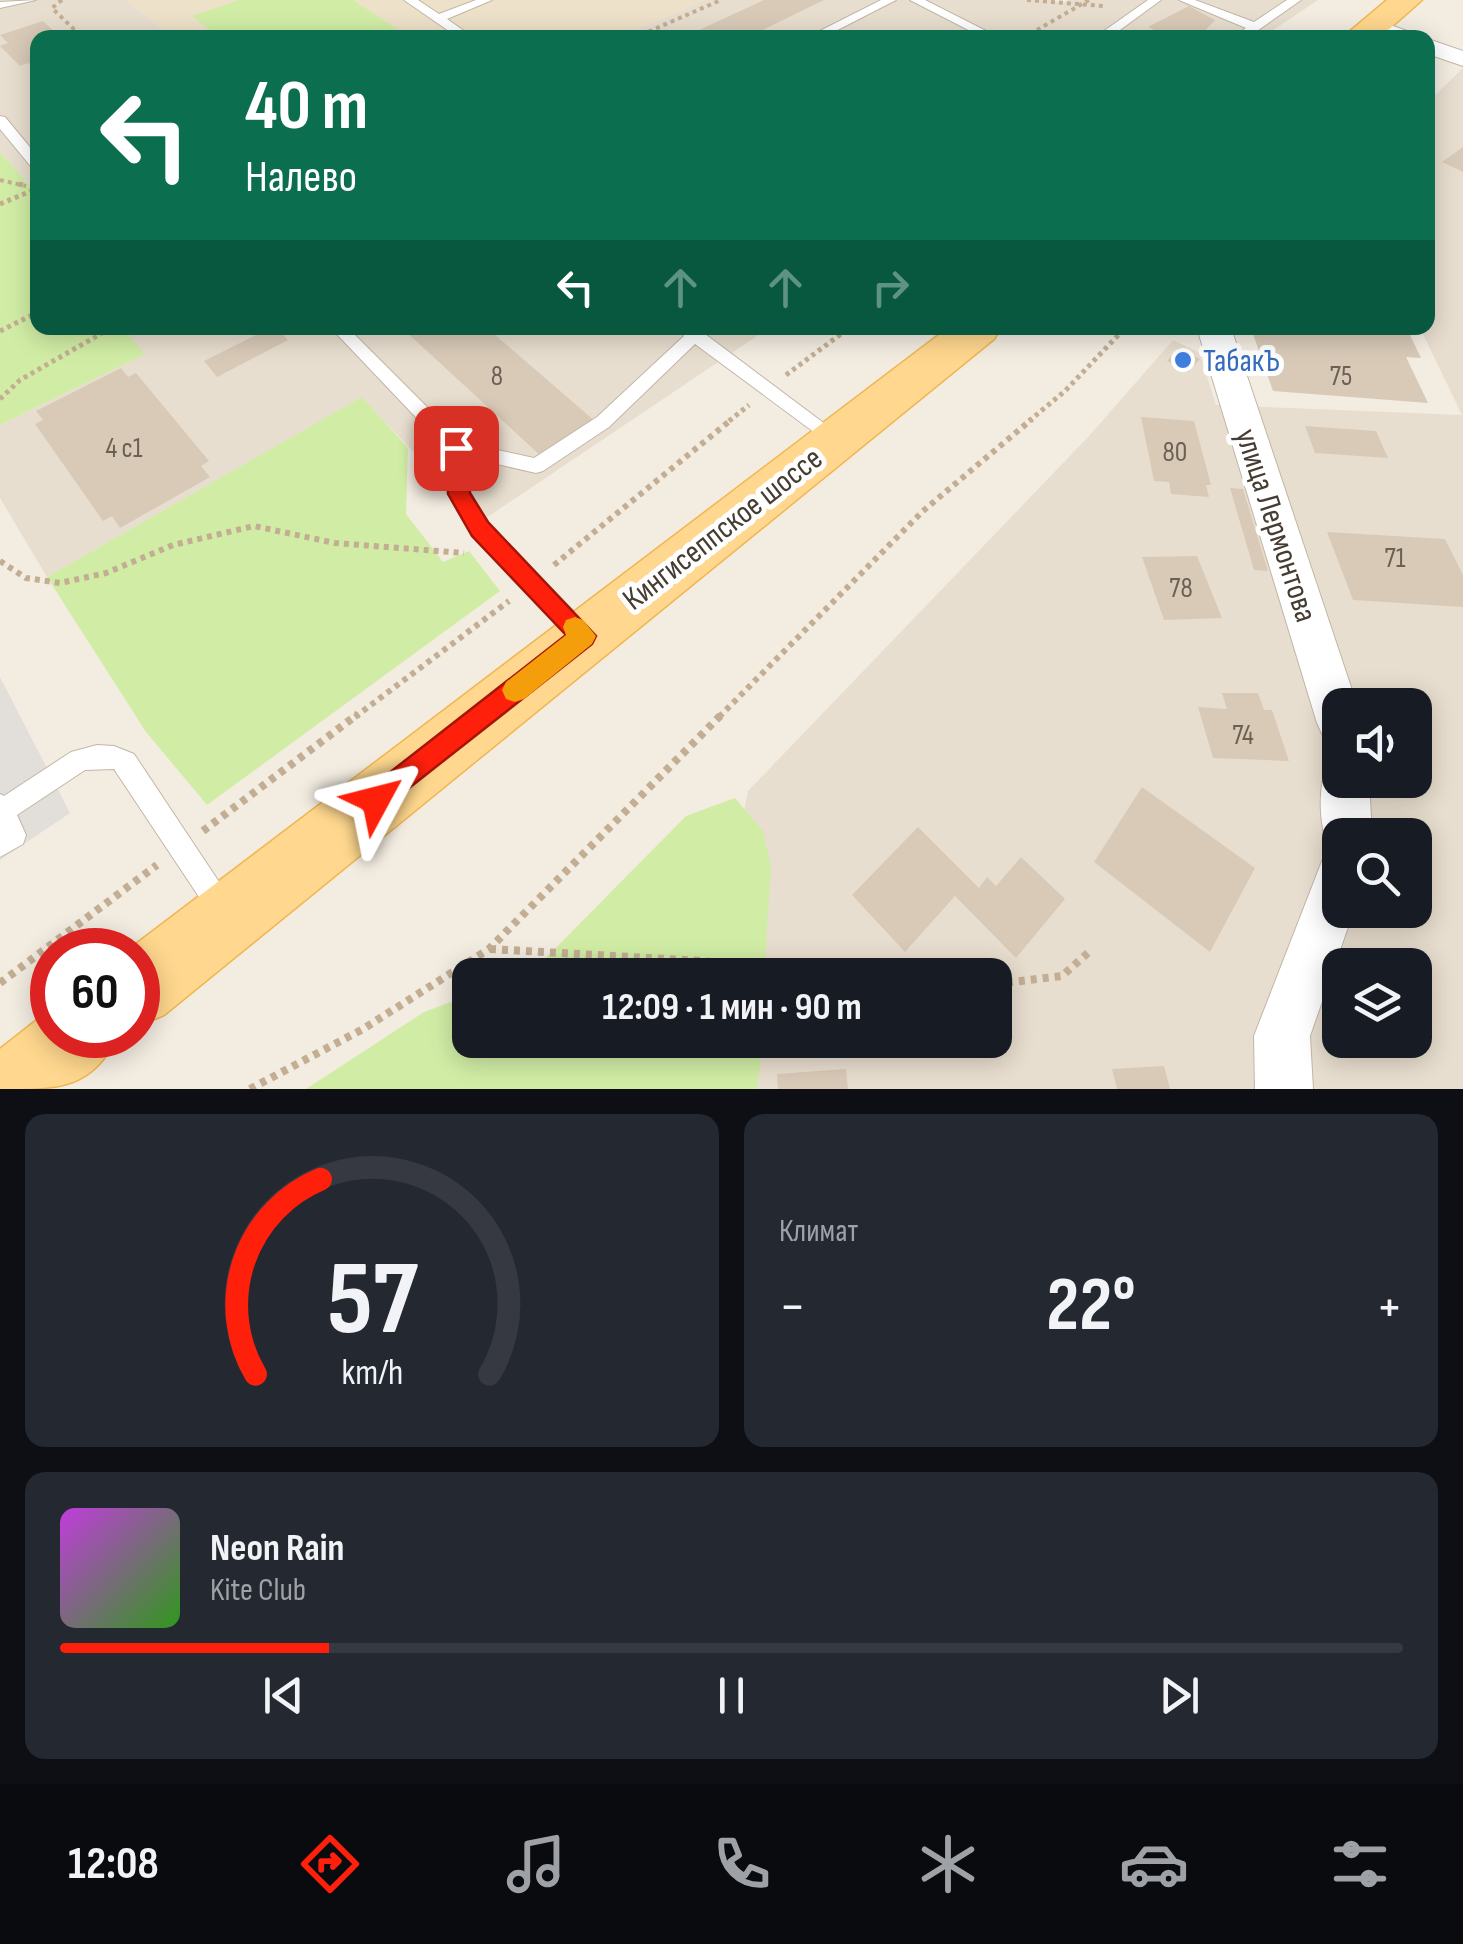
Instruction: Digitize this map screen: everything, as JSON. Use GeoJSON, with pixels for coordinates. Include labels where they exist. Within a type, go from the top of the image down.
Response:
{"type":"FeatureCollection","features":[{"type":"Feature","properties":{"kind":"main road"},"geometry":{"type":"LineString","coordinates":[[1368,30],[1406,0]]}},
{"type":"Feature","properties":{"kind":"main road","name":"Кингисеппское шоссе"},"geometry":{"type":"LineString","coordinates":[[160,972],[969,335]]}},
{"type":"Feature","properties":{"kind":"main road"},"geometry":{"type":"LineString","coordinates":[[12,1089],[51,1058]]}},
{"type":"Feature","properties":{"kind":"street"},"geometry":{"type":"LineString","coordinates":[[1435,49],[1463,59]]}},
{"type":"Feature","properties":{"kind":"street","name":"улица Лермонтова"},"geometry":{"type":"LineString","coordinates":[[1216,335],[1329,688]]}},
{"type":"Feature","properties":{"kind":"street"},"geometry":{"type":"LineString","coordinates":[[1284,1089],[1282,1036],[1322,928]]}},
{"type":"Feature","properties":{"kind":"lane"},"geometry":{"type":"LineString","coordinates":[[0,6],[30,0]]}},
{"type":"Feature","properties":{"kind":"lane"},"geometry":{"type":"LineString","coordinates":[[410,0],[456,30]]}},
{"type":"Feature","properties":{"kind":"lane"},"geometry":{"type":"LineString","coordinates":[[439,18],[486,0]]}},
{"type":"Feature","properties":{"kind":"lane"},"geometry":{"type":"LineString","coordinates":[[828,30],[890,0]]}},
{"type":"Feature","properties":{"kind":"lane"},"geometry":{"type":"LineString","coordinates":[[916,0],[978,30]]}},
{"type":"Feature","properties":{"kind":"lane"},"geometry":{"type":"LineString","coordinates":[[1185,0],[1255,27]]}},
{"type":"Feature","properties":{"kind":"lane"},"geometry":{"type":"LineString","coordinates":[[1250,30],[1296,0]]}},
{"type":"Feature","properties":{"kind":"lane"},"geometry":{"type":"LineString","coordinates":[[1112,30],[1155,1]]}},
{"type":"Feature","properties":{"kind":"lane"},"geometry":{"type":"LineString","coordinates":[[0,120],[30,156]]}},
{"type":"Feature","properties":{"kind":"lane"},"geometry":{"type":"LineString","coordinates":[[346,335],[456,448],[536,466],[604,422],[687,335]]}},
{"type":"Feature","properties":{"kind":"lane"},"geometry":{"type":"LineString","coordinates":[[700,335],[767,390],[836,439]]}},
{"type":"Feature","properties":{"kind":"lane"},"geometry":{"type":"LineString","coordinates":[[456,448],[459,494],[480,529],[584,636]]}},
{"type":"Feature","properties":{"kind":"lane"},"geometry":{"type":"LineString","coordinates":[[0,845],[14,836],[1,809],[80,760],[107,755],[126,762],[228,918]]}},
{"type":"Feature","properties":{"kind":"path"},"geometry":{"type":"LineString","coordinates":[[62,0],[52,8],[75,30]]}},
{"type":"Feature","properties":{"kind":"path"},"geometry":{"type":"LineString","coordinates":[[652,30],[721,0]]}},
{"type":"Feature","properties":{"kind":"path"},"geometry":{"type":"LineString","coordinates":[[1027,0],[1081,5],[1155,1]]}},
{"type":"Feature","properties":{"kind":"path"},"geometry":{"type":"LineString","coordinates":[[1037,30],[1089,0]]}},
{"type":"Feature","properties":{"kind":"path"},"geometry":{"type":"LineString","coordinates":[[0,204],[30,191]]}},
{"type":"Feature","properties":{"kind":"path"},"geometry":{"type":"LineString","coordinates":[[0,331],[30,316]]}},
{"type":"Feature","properties":{"kind":"path"},"geometry":{"type":"LineString","coordinates":[[0,399],[20,380],[100,335]]}},
{"type":"Feature","properties":{"kind":"path"},"geometry":{"type":"LineString","coordinates":[[0,983],[532,584],[839,335]]}},
{"type":"Feature","properties":{"kind":"path"},"geometry":{"type":"LineString","coordinates":[[250,1089],[363,1030],[489,949],[922,511],[1066,391],[1118,335]]}},
{"type":"Feature","properties":{"kind":"path"},"geometry":{"type":"LineString","coordinates":[[0,560],[26,578],[60,583],[106,573],[172,545],[254,526],[336,544],[505,556]]}},
{"type":"Feature","properties":{"kind":"path"},"geometry":{"type":"LineString","coordinates":[[489,949],[613,958]]}},
{"type":"Feature","properties":{"kind":"path"},"geometry":{"type":"LineString","coordinates":[[1012,982],[1062,976],[1089,952]]}},
{"type":"Feature","properties":{"kind":"shaded area"},"geometry":{"type":"Polygon","coordinates":[[[0,0],[126,0],[164,30],[30,30],[30,186],[0,152],[0,0]]]}},
{"type":"Feature","properties":{"kind":"shaded area"},"geometry":{"type":"Polygon","coordinates":[[[126,0],[704,0],[635,30],[164,30],[126,0]]]}},
{"type":"Feature","properties":{"kind":"shaded area"},"geometry":{"type":"Polygon","coordinates":[[[704,0],[1053,0],[1062,4],[1068,0],[1318,0],[1273,30],[635,30],[704,0]]]}},
{"type":"Feature","properties":{"kind":"shaded area"},"geometry":{"type":"Polygon","coordinates":[[[1463,68],[1463,1089],[653,1089],[675,1058],[1012,1058],[1012,958],[715,958],[748,791],[1090,435],[1173,340],[1200,353],[1216,405],[1462,415],[1423,335],[1435,335],[1435,95],[1463,68]]]}},
{"type":"Feature","properties":{"kind":"shaded area"},"geometry":{"type":"Polygon","coordinates":[[[128,335],[759,335],[480,522],[362,398],[47,577],[0,498],[0,425],[144,354],[128,335]]]}},
{"type":"Feature","properties":{"kind":"shaded area"},"geometry":{"type":"Polygon","coordinates":[[[0,677],[70,813],[0,860],[0,677]]]}},
{"type":"Feature","properties":{"kind":"green space"},"geometry":{"type":"Polygon","coordinates":[[[239,0],[353,0],[398,30],[210,30],[192,16],[239,0]]]}},
{"type":"Feature","properties":{"kind":"green space"},"geometry":{"type":"Polygon","coordinates":[[[0,152],[30,186],[30,335],[128,335],[145,354],[0,425],[0,152]]]}},
{"type":"Feature","properties":{"kind":"green space"},"geometry":{"type":"Polygon","coordinates":[[[362,397],[408,448],[406,514],[443,562],[469,551],[500,591],[207,805],[146,732],[47,577],[362,397]]]}},
{"type":"Feature","properties":{"kind":"green space"},"geometry":{"type":"Polygon","coordinates":[[[735,798],[763,831],[771,867],[765,958],[546,958],[686,816],[735,798]]]}},
{"type":"Feature","properties":{"kind":"green space"},"geometry":{"type":"Polygon","coordinates":[[[452,1002],[452,1058],[761,1058],[757,1089],[306,1089],[424,1012],[452,1002]]]}},
{"type":"Feature","properties":{"kind":"building"},"geometry":{"type":"Polygon","coordinates":[[[764,0],[824,0],[762,30],[699,30],[764,0]]]}},
{"type":"Feature","properties":{"kind":"building"},"geometry":{"type":"Polygon","coordinates":[[[1189,6],[1215,20],[1206,30],[1148,27],[1189,6]]]}},
{"type":"Feature","properties":{"kind":"building"},"geometry":{"type":"Polygon","coordinates":[[[43,21],[53,30],[30,30],[30,65],[20,66],[0,46],[8,43],[0,35],[43,21]]]}},
{"type":"Feature","properties":{"kind":"building"},"geometry":{"type":"Polygon","coordinates":[[[1463,147],[1463,172],[1442,162],[1463,147]]]}},
{"type":"Feature","properties":{"kind":"building"},"geometry":{"type":"Polygon","coordinates":[[[256,335],[283,335],[288,340],[217,377],[204,361],[256,335]]]}},
{"type":"Feature","properties":{"kind":"building"},"geometry":{"type":"Polygon","coordinates":[[[410,335],[495,335],[596,422],[542,457],[410,335]]]}},
{"type":"Feature","properties":{"kind":"building"},"geometry":{"type":"Polygon","coordinates":[[[1253,335],[1410,335],[1421,358],[1406,357],[1428,403],[1273,391],[1253,335]]]}},
{"type":"Feature","properties":{"kind":"building","name":"ТабакЪ"},"geometry":{"type":"Polygon","coordinates":[[[1179,348],[1200,359],[1188,372],[1167,361],[1179,348]]]}},
{"type":"Feature","properties":{"kind":"building"},"geometry":{"type":"Polygon","coordinates":[[[121,368],[128,377],[136,373],[209,461],[201,466],[210,477],[120,528],[112,516],[103,521],[35,424],[43,420],[36,411],[121,368]]]}},
{"type":"Feature","properties":{"kind":"building"},"geometry":{"type":"Polygon","coordinates":[[[1141,417],[1194,421],[1211,485],[1206,485],[1209,497],[1171,494],[1169,482],[1154,481],[1141,417]]]}},
{"type":"Feature","properties":{"kind":"building"},"geometry":{"type":"Polygon","coordinates":[[[1305,426],[1376,431],[1388,458],[1315,453],[1305,426]]]}},
{"type":"Feature","properties":{"kind":"building"},"geometry":{"type":"Polygon","coordinates":[[[1230,488],[1243,489],[1268,571],[1254,570],[1230,488]]]}},
{"type":"Feature","properties":{"kind":"building"},"geometry":{"type":"Polygon","coordinates":[[[1327,532],[1445,539],[1463,575],[1463,607],[1353,600],[1327,532]]]}},
{"type":"Feature","properties":{"kind":"building"},"geometry":{"type":"Polygon","coordinates":[[[1197,556],[1222,618],[1164,620],[1142,557],[1197,556]]]}},
{"type":"Feature","properties":{"kind":"building"},"geometry":{"type":"Polygon","coordinates":[[[1222,693],[1258,693],[1264,710],[1272,710],[1289,761],[1213,758],[1198,707],[1227,709],[1222,693]]]}},
{"type":"Feature","properties":{"kind":"building"},"geometry":{"type":"Polygon","coordinates":[[[1142,787],[1255,868],[1210,952],[1094,862],[1142,787]]]}},
{"type":"Feature","properties":{"kind":"building"},"geometry":{"type":"Polygon","coordinates":[[[918,827],[979,888],[987,877],[996,886],[1021,857],[1065,899],[1016,958],[955,896],[905,952],[852,895],[918,827]]]}},
{"type":"Feature","properties":{"kind":"building"},"geometry":{"type":"Polygon","coordinates":[[[1164,1066],[1170,1089],[1117,1089],[1112,1069],[1164,1066]]]}},
{"type":"Feature","properties":{"kind":"building"},"geometry":{"type":"Polygon","coordinates":[[[846,1069],[848,1089],[778,1089],[777,1074],[846,1069]]]}},
{"type":"Feature","properties":{"kind":"slow traffic"},"geometry":{"type":"LineString","coordinates":[[515,690],[584,636],[575,627]]}},
{"type":"Feature","properties":{"kind":"place","name":"ТабакЪ"},"geometry":{"type":"Point","coordinates":[1183,360]}},
{"type":"Feature","properties":{"kind":"route"},"geometry":{"type":"LineString","coordinates":[[376,800],[584,636],[480,529],[459,494],[456,448]]}}]}
